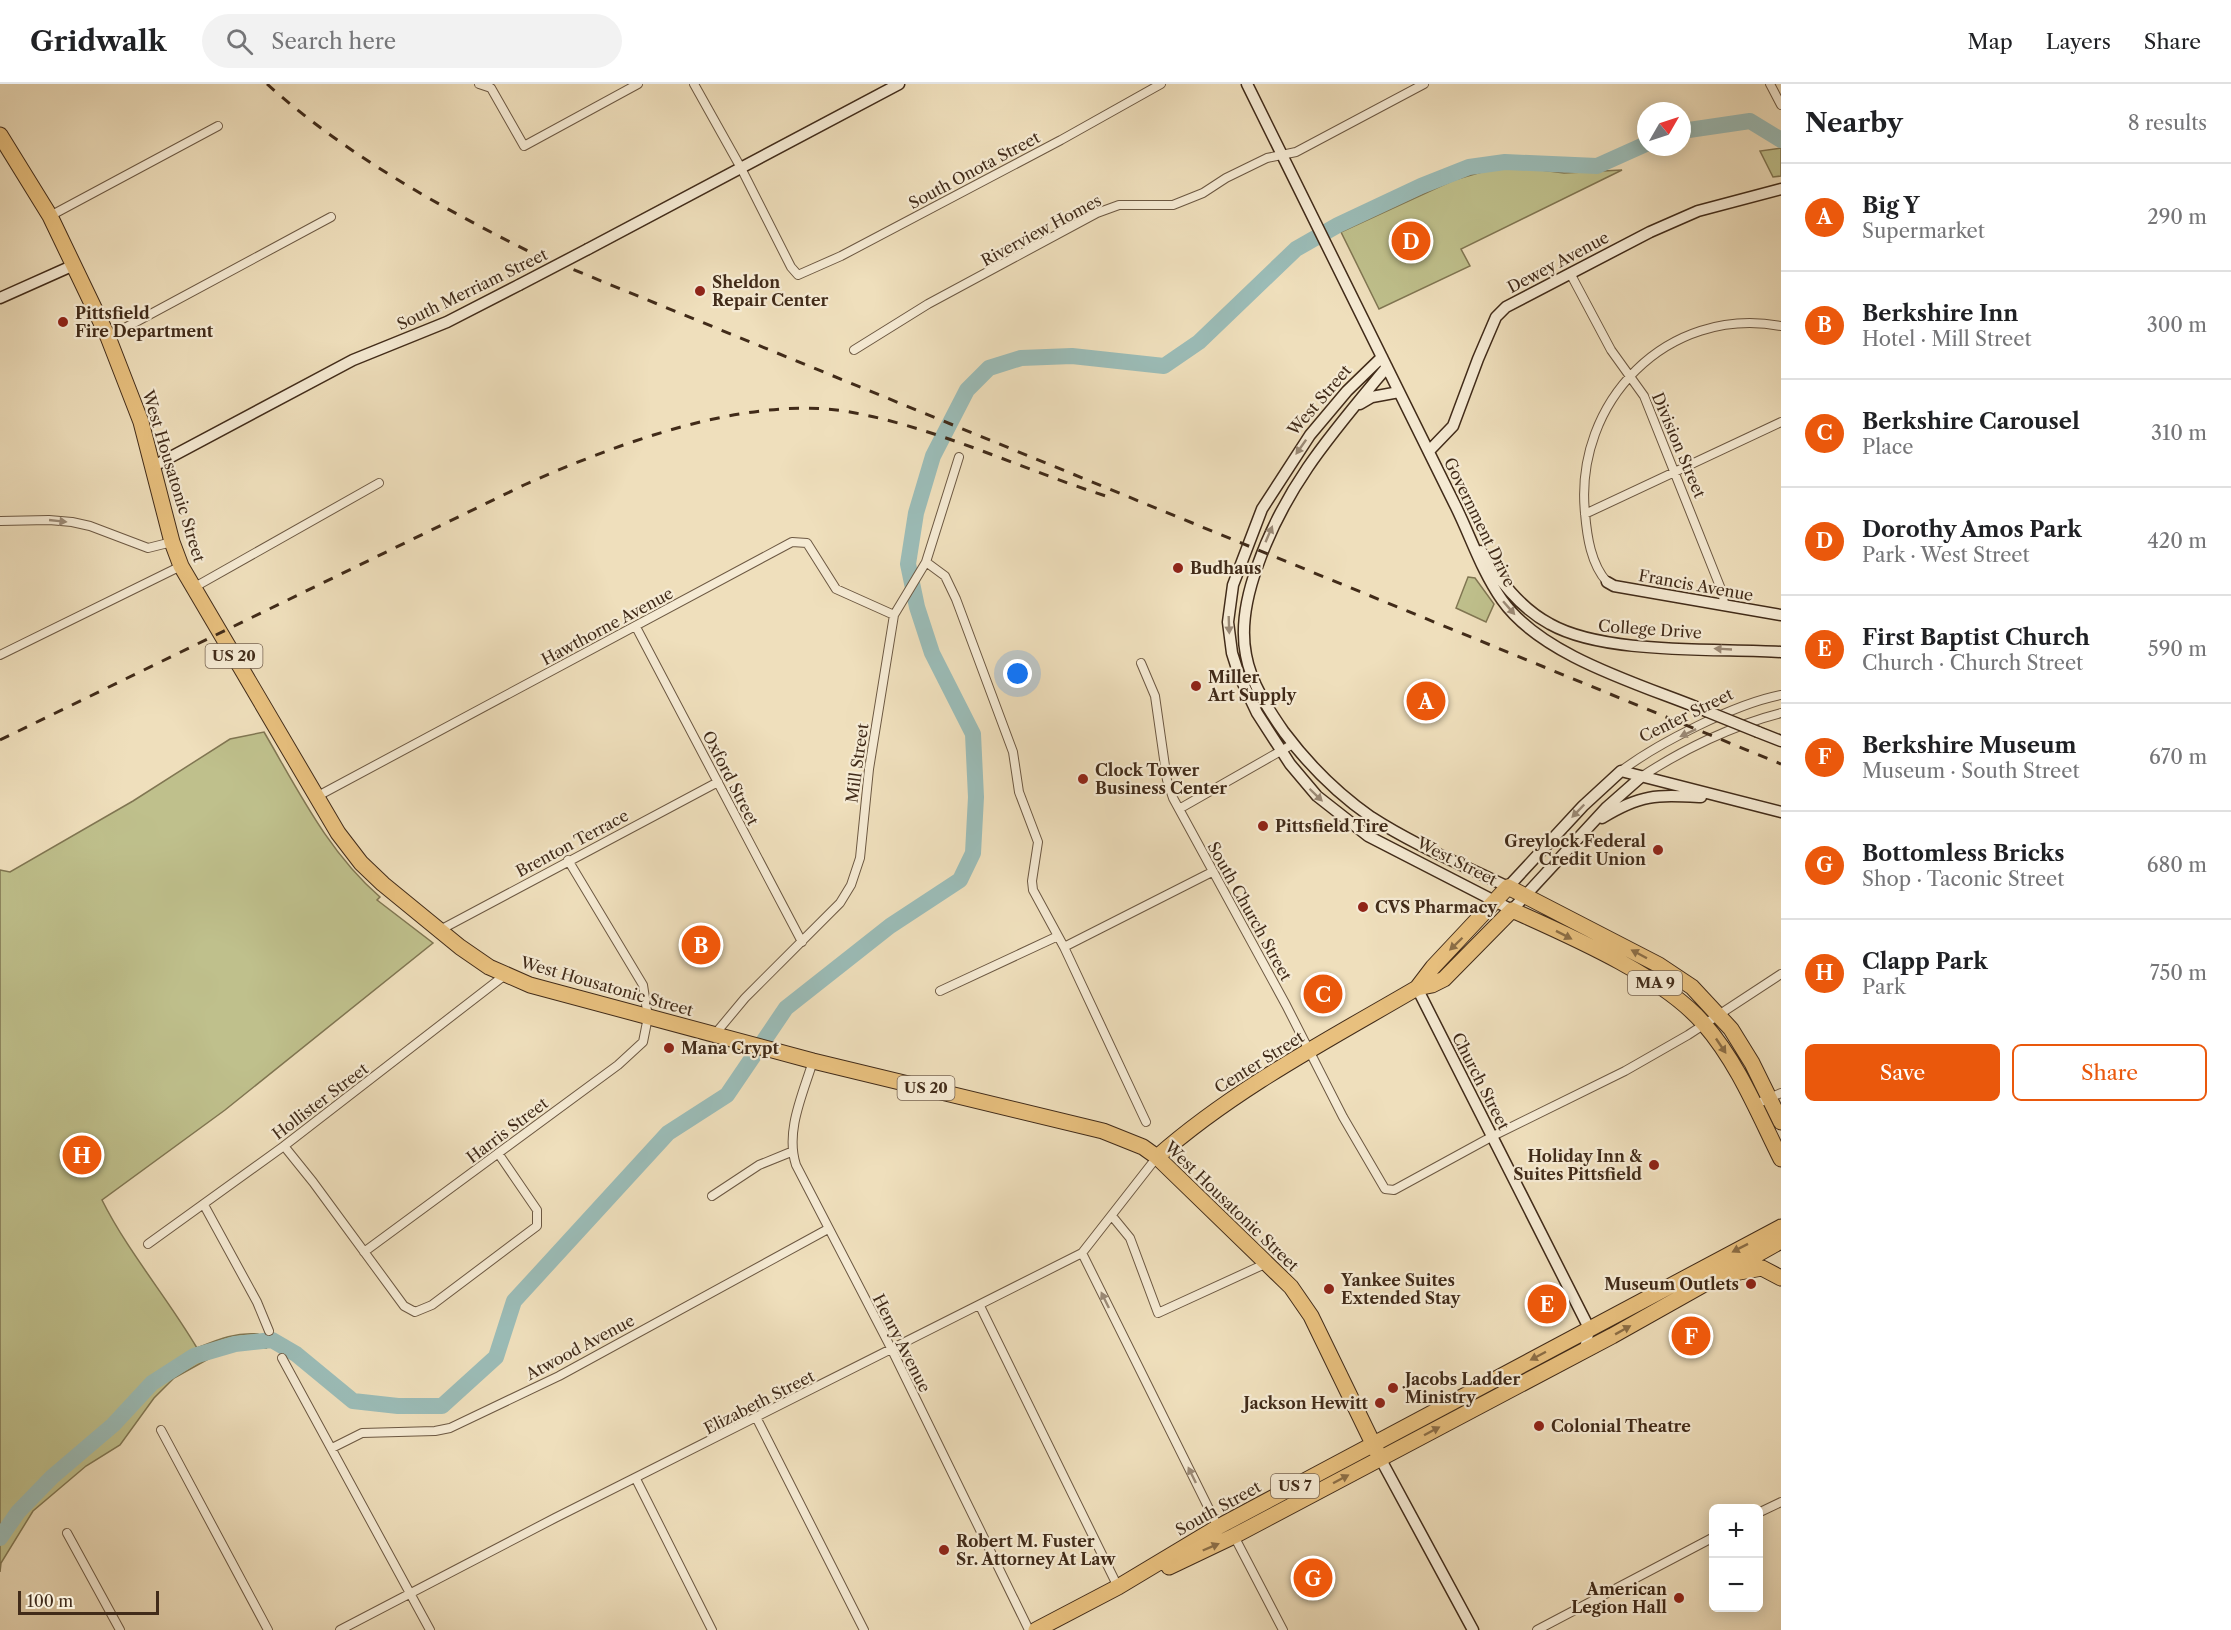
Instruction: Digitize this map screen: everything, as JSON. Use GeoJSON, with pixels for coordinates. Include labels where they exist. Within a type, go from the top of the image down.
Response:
{"type":"FeatureCollection","features":[{"type":"Feature","properties":{"kind":"highway","name":"West Housatonic Street"},"geometry":{"type":"LineString","coordinates":[[0,135],[50,216],[108,337],[141,422],[172,542],[181,566],[316,797],[338,833],[362,863],[440,930],[483,963],[530,985],[813,1061],[1103,1131],[1143,1147],[1157,1157],[1291,1287],[1311,1316],[1380,1458]]}},
{"type":"Feature","properties":{"kind":"highway","name":"West Street"},"geometry":{"type":"LineString","coordinates":[[1508,887],[1667,970],[1692,987],[1719,1013],[1745,1050],[1775,1096],[1781,1122]]}},
{"type":"Feature","properties":{"kind":"highway","name":"Center Street"},"geometry":{"type":"LineString","coordinates":[[1417,988],[1433,967],[1508,887]]}},
{"type":"Feature","properties":{"kind":"highway","name":"West Street"},"geometry":{"type":"LineString","coordinates":[[1512,910],[1658,984],[1683,1003],[1704,1024],[1727,1056],[1781,1159]]}},
{"type":"Feature","properties":{"kind":"highway","name":"Center Street"},"geometry":{"type":"LineString","coordinates":[[1157,1157],[1205,1117],[1309,1052],[1417,988],[1432,985],[1443,979],[1512,910]]}},
{"type":"Feature","properties":{"kind":"highway","name":"South Street"},"geometry":{"type":"LineString","coordinates":[[1036,1630],[1119,1587],[1218,1527],[1781,1227]]}},
{"type":"Feature","properties":{"kind":"highway"},"geometry":{"type":"LineString","coordinates":[[1690,1292],[1781,1241]]}},
{"type":"Feature","properties":{"kind":"highway","name":"US 7"},"geometry":{"type":"LineString","coordinates":[[1690,1292],[1750,1268],[1762,1268],[1781,1278]]}},
{"type":"Feature","properties":{"kind":"highway","name":"South Street"},"geometry":{"type":"LineString","coordinates":[[1119,1587],[1163,1570],[1234,1536],[1586,1350],[1690,1292]]}},
{"type":"Feature","properties":{"kind":"street"},"geometry":{"type":"LineString","coordinates":[[479,84],[491,86],[524,146],[638,84]]}},
{"type":"Feature","properties":{"kind":"street"},"geometry":{"type":"LineString","coordinates":[[694,84],[741,168]]}},
{"type":"Feature","properties":{"kind":"street","name":"South Merriam Street"},"geometry":{"type":"LineString","coordinates":[[152,467],[353,360],[447,322],[899,84]]}},
{"type":"Feature","properties":{"kind":"street","name":"South Onota Street"},"geometry":{"type":"LineString","coordinates":[[741,168],[791,267],[798,275],[841,256],[1061,140],[1161,84]]}},
{"type":"Feature","properties":{"kind":"street"},"geometry":{"type":"LineString","coordinates":[[1247,84],[1328,244],[1384,362]]}},
{"type":"Feature","properties":{"kind":"street","name":"Riverview Homes"},"geometry":{"type":"LineString","coordinates":[[854,350],[928,304],[1097,213],[1119,205],[1173,205],[1203,193],[1226,178],[1267,158],[1299,151],[1424,84]]}},
{"type":"Feature","properties":{"kind":"street"},"geometry":{"type":"LineString","coordinates":[[1770,84],[1781,105]]}},
{"type":"Feature","properties":{"kind":"street"},"geometry":{"type":"LineString","coordinates":[[50,216],[218,126]]}},
{"type":"Feature","properties":{"kind":"street","name":"Dewey Avenue"},"geometry":{"type":"LineString","coordinates":[[1429,451],[1453,426],[1496,317],[1506,307],[1650,232],[1698,211],[1781,189]]}},
{"type":"Feature","properties":{"kind":"street"},"geometry":{"type":"LineString","coordinates":[[108,337],[331,217]]}},
{"type":"Feature","properties":{"kind":"street"},"geometry":{"type":"LineString","coordinates":[[0,298],[74,264]]}},
{"type":"Feature","properties":{"kind":"street","name":"Division Street"},"geometry":{"type":"LineString","coordinates":[[1570,273],[1611,350],[1644,396],[1723,594],[1724,606]]}},
{"type":"Feature","properties":{"kind":"street"},"geometry":{"type":"LineString","coordinates":[[1607,582],[1596,568],[1582,488],[1588,451],[1601,416],[1629,377],[1668,346],[1693,332],[1744,322],[1781,326]]}},
{"type":"Feature","properties":{"kind":"street","name":"Government Drive"},"geometry":{"type":"LineString","coordinates":[[1384,362],[1492,585],[1513,613],[1556,647],[1584,661],[1781,741]]}},
{"type":"Feature","properties":{"kind":"street","name":"West Street"},"geometry":{"type":"LineString","coordinates":[[1384,362],[1347,415],[1307,465],[1278,514],[1252,581],[1245,611],[1244,639],[1252,676],[1275,718],[1293,744],[1331,784],[1372,817],[1508,887]]}},
{"type":"Feature","properties":{"kind":"street","name":"West Street"},"geometry":{"type":"LineString","coordinates":[[1384,362],[1325,416],[1280,477],[1248,539],[1233,585],[1228,622],[1232,653],[1246,691],[1281,751],[1317,796],[1356,828],[1512,910]]}},
{"type":"Feature","properties":{"kind":"street","name":"West Street"},"geometry":{"type":"LineString","coordinates":[[1347,415],[1372,398],[1399,392]]}},
{"type":"Feature","properties":{"kind":"street"},"geometry":{"type":"LineString","coordinates":[[1585,513],[1781,422]]}},
{"type":"Feature","properties":{"kind":"street","name":"Mill Street"},"geometry":{"type":"LineString","coordinates":[[721,1036],[745,998],[846,896],[860,858],[869,769],[894,615],[926,562],[959,457]]}},
{"type":"Feature","properties":{"kind":"street"},"geometry":{"type":"LineString","coordinates":[[193,588],[379,483]]}},
{"type":"Feature","properties":{"kind":"street","name":"College Drive"},"geometry":{"type":"LineString","coordinates":[[1462,520],[1505,585],[1533,613],[1560,629],[1580,637],[1613,644],[1781,652]]}},
{"type":"Feature","properties":{"kind":"street"},"geometry":{"type":"LineString","coordinates":[[0,521],[72,522],[90,526],[148,548],[172,542]]}},
{"type":"Feature","properties":{"kind":"street","name":"Hawthorne Avenue"},"geometry":{"type":"LineString","coordinates":[[316,797],[412,743],[636,627],[792,542],[807,543],[836,589],[894,615]]}},
{"type":"Feature","properties":{"kind":"street"},"geometry":{"type":"LineString","coordinates":[[926,562],[945,576],[1006,729],[1013,752],[1019,792],[1038,842],[1032,881],[1033,890],[1064,947],[1146,1122]]}},
{"type":"Feature","properties":{"kind":"street"},"geometry":{"type":"LineString","coordinates":[[0,655],[181,566]]}},
{"type":"Feature","properties":{"kind":"street","name":"Francis Avenue"},"geometry":{"type":"LineString","coordinates":[[1607,582],[1614,586],[1660,596],[1781,615]]}},
{"type":"Feature","properties":{"kind":"street","name":"Oxford Street"},"geometry":{"type":"LineString","coordinates":[[636,627],[802,942]]}},
{"type":"Feature","properties":{"kind":"street","name":"South Church Street"},"geometry":{"type":"LineString","coordinates":[[1141,663],[1155,696],[1167,780],[1179,809],[1378,1180],[1388,1191],[1431,1171],[1493,1136]]}},
{"type":"Feature","properties":{"kind":"street","name":"Center Street"},"geometry":{"type":"LineString","coordinates":[[1508,887],[1583,806],[1621,771],[1655,748],[1745,706],[1781,695]]}},
{"type":"Feature","properties":{"kind":"street","name":"Center Street"},"geometry":{"type":"LineString","coordinates":[[1512,910],[1641,777],[1672,759],[1730,732],[1781,713]]}},
{"type":"Feature","properties":{"kind":"street"},"geometry":{"type":"LineString","coordinates":[[1179,809],[1293,744]]}},
{"type":"Feature","properties":{"kind":"street"},"geometry":{"type":"LineString","coordinates":[[1621,771],[1719,798],[1781,812]]}},
{"type":"Feature","properties":{"kind":"street","name":"Brenton Terrace"},"geometry":{"type":"LineString","coordinates":[[440,930],[718,782]]}},
{"type":"Feature","properties":{"kind":"street"},"geometry":{"type":"LineString","coordinates":[[1592,825],[1625,804],[1646,797],[1719,798]]}},
{"type":"Feature","properties":{"kind":"street"},"geometry":{"type":"LineString","coordinates":[[568,860],[643,985],[648,1017]]}},
{"type":"Feature","properties":{"kind":"street"},"geometry":{"type":"LineString","coordinates":[[1064,947],[1212,872]]}},
{"type":"Feature","properties":{"kind":"street"},"geometry":{"type":"LineString","coordinates":[[940,991],[1058,936]]}},
{"type":"Feature","properties":{"kind":"street"},"geometry":{"type":"LineString","coordinates":[[1493,1136],[1625,1071],[1704,1024],[1781,974]]}},
{"type":"Feature","properties":{"kind":"street","name":"Hollister Street"},"geometry":{"type":"LineString","coordinates":[[148,1244],[284,1146],[427,1038],[505,975]]}},
{"type":"Feature","properties":{"kind":"street","name":"Church Street"},"geometry":{"type":"LineString","coordinates":[[1417,988],[1589,1328]]}},
{"type":"Feature","properties":{"kind":"street","name":"Harris Street"},"geometry":{"type":"LineString","coordinates":[[364,1252],[636,1051],[643,1042],[648,1017]]}},
{"type":"Feature","properties":{"kind":"street"},"geometry":{"type":"LineString","coordinates":[[712,1196],[759,1165],[791,1152],[791,1136],[813,1061]]}},
{"type":"Feature","properties":{"kind":"street"},"geometry":{"type":"LineString","coordinates":[[1754,1105],[1775,1096]]}},
{"type":"Feature","properties":{"kind":"street"},"geometry":{"type":"LineString","coordinates":[[284,1146],[410,1311],[423,1310],[513,1246],[537,1226],[538,1217],[534,1207],[498,1153]]}},
{"type":"Feature","properties":{"kind":"street","name":"Henry Avenue"},"geometry":{"type":"LineString","coordinates":[[791,1152],[1029,1630]]}},
{"type":"Feature","properties":{"kind":"street","name":"Elizabeth Street"},"geometry":{"type":"LineString","coordinates":[[340,1630],[410,1592],[757,1419],[1082,1253],[1157,1157]]}},
{"type":"Feature","properties":{"kind":"street"},"geometry":{"type":"LineString","coordinates":[[204,1205],[269,1331]]}},
{"type":"Feature","properties":{"kind":"street"},"geometry":{"type":"LineString","coordinates":[[1112,1216],[1130,1238],[1158,1313],[1267,1263]]}},
{"type":"Feature","properties":{"kind":"street","name":"Atwood Avenue"},"geometry":{"type":"LineString","coordinates":[[332,1448],[362,1433],[435,1431],[450,1428],[559,1376],[828,1229]]}},
{"type":"Feature","properties":{"kind":"street"},"geometry":{"type":"LineString","coordinates":[[1082,1253],[1218,1527]]}},
{"type":"Feature","properties":{"kind":"street"},"geometry":{"type":"LineString","coordinates":[[980,1306],[1119,1587]]}},
{"type":"Feature","properties":{"kind":"street"},"geometry":{"type":"LineString","coordinates":[[1586,1350],[1589,1328]]}},
{"type":"Feature","properties":{"kind":"street"},"geometry":{"type":"LineString","coordinates":[[282,1358],[430,1630]]}},
{"type":"Feature","properties":{"kind":"street"},"geometry":{"type":"LineString","coordinates":[[757,1419],[864,1630]]}},
{"type":"Feature","properties":{"kind":"street"},"geometry":{"type":"LineString","coordinates":[[161,1430],[268,1630]]}},
{"type":"Feature","properties":{"kind":"street"},"geometry":{"type":"LineString","coordinates":[[1380,1458],[1473,1630]]}},
{"type":"Feature","properties":{"kind":"street"},"geometry":{"type":"LineString","coordinates":[[636,1479],[712,1630]]}},
{"type":"Feature","properties":{"kind":"street"},"geometry":{"type":"LineString","coordinates":[[1763,1511],[1781,1502]]}},
{"type":"Feature","properties":{"kind":"street"},"geometry":{"type":"LineString","coordinates":[[67,1533],[120,1630]]}},
{"type":"Feature","properties":{"kind":"street"},"geometry":{"type":"LineString","coordinates":[[1234,1536],[1282,1630]]}},
{"type":"Feature","properties":{"kind":"street"},"geometry":{"type":"LineString","coordinates":[[1537,1630],[1709,1539]]}},
{"type":"Feature","properties":{"kind":"green space"},"geometry":{"type":"Polygon","coordinates":[[[1781,148],[1781,176],[1773,177],[1760,151],[1781,148]]]}},
{"type":"Feature","properties":{"kind":"green space"},"geometry":{"type":"Polygon","coordinates":[[[1519,167],[1564,173],[1622,170],[1461,249],[1470,266],[1379,309],[1341,232],[1454,180],[1492,169],[1519,167]]]}},
{"type":"Feature","properties":{"kind":"green space"},"geometry":{"type":"Polygon","coordinates":[[[1468,577],[1475,578],[1494,604],[1486,622],[1456,608],[1468,577]]]}},
{"type":"Feature","properties":{"kind":"green space"},"geometry":{"type":"Polygon","coordinates":[[[264,732],[329,840],[361,879],[380,897],[377,900],[433,943],[225,1110],[102,1200],[124,1238],[197,1348],[226,1337],[258,1334],[266,1348],[244,1346],[210,1358],[174,1378],[154,1398],[120,1445],[86,1466],[33,1511],[1,1563],[0,1572],[0,870],[10,872],[133,801],[230,739],[264,732]]]}},
{"type":"Feature","properties":{"kind":"waterway"},"geometry":{"type":"LineString","coordinates":[[1691,130],[1750,121],[1781,140]]}},
{"type":"Feature","properties":{"kind":"waterway"},"geometry":{"type":"LineString","coordinates":[[0,1538],[18,1512],[52,1477],[113,1425],[152,1383],[194,1356],[235,1344],[272,1340],[296,1354],[353,1401],[398,1406],[442,1406],[496,1357],[514,1301],[668,1133],[727,1095],[786,1008],[890,926],[960,880],[973,853],[976,797],[973,734],[932,653],[917,607],[908,564],[916,513],[933,456],[967,390],[989,368],[1021,358],[1072,356],[1164,366],[1199,342],[1296,249],[1338,225],[1421,186],[1469,167],[1505,162],[1597,166],[1637,148]]}},
{"type":"Feature","properties":{"kind":"railway"},"geometry":{"type":"LineString","coordinates":[[267,84],[327,133],[359,155],[425,196],[528,251],[1781,764]]}},
{"type":"Feature","properties":{"kind":"railway"},"geometry":{"type":"LineString","coordinates":[[0,740],[524,485],[641,439],[726,416],[769,410],[810,408],[850,412],[916,428],[1109,497]]}},
{"type":"Feature","properties":{"kind":"place","name":"Dorothy Amos Park"},"geometry":{"type":"Point","coordinates":[1411,241]}},
{"type":"Feature","properties":{"kind":"place","name":"Sheldon Repair Center"},"geometry":{"type":"Point","coordinates":[700,291]}},
{"type":"Feature","properties":{"kind":"place","name":"Pittsfield Fire Department"},"geometry":{"type":"Point","coordinates":[63,322]}},
{"type":"Feature","properties":{"kind":"place","name":"Budhaus"},"geometry":{"type":"Point","coordinates":[1178,568]}},
{"type":"Feature","properties":{"kind":"place","name":"Miller Art Supply"},"geometry":{"type":"Point","coordinates":[1196,686]}},
{"type":"Feature","properties":{"kind":"place","name":"Big Y"},"geometry":{"type":"Point","coordinates":[1426,701]}},
{"type":"Feature","properties":{"kind":"place","name":"Clock Tower Business Center"},"geometry":{"type":"Point","coordinates":[1083,779]}},
{"type":"Feature","properties":{"kind":"place","name":"Pittsfield Tire"},"geometry":{"type":"Point","coordinates":[1263,826]}},
{"type":"Feature","properties":{"kind":"place","name":"Greylock Federal Credit Union"},"geometry":{"type":"Point","coordinates":[1658,850]}},
{"type":"Feature","properties":{"kind":"place","name":"CVS Pharmacy"},"geometry":{"type":"Point","coordinates":[1363,907]}},
{"type":"Feature","properties":{"kind":"place","name":"Berkshire Inn"},"geometry":{"type":"Point","coordinates":[701,945]}},
{"type":"Feature","properties":{"kind":"place","name":"Berkshire Carousel"},"geometry":{"type":"Point","coordinates":[1323,994]}},
{"type":"Feature","properties":{"kind":"place","name":"Mana Crypt"},"geometry":{"type":"Point","coordinates":[669,1048]}},
{"type":"Feature","properties":{"kind":"place","name":"Clapp Park"},"geometry":{"type":"Point","coordinates":[82,1155]}},
{"type":"Feature","properties":{"kind":"place","name":"Holiday Inn & Suites Pittsfield"},"geometry":{"type":"Point","coordinates":[1654,1165]}},
{"type":"Feature","properties":{"kind":"place","name":"Museum Outlets"},"geometry":{"type":"Point","coordinates":[1751,1284]}},
{"type":"Feature","properties":{"kind":"place","name":"Yankee Suites Extended Stay"},"geometry":{"type":"Point","coordinates":[1329,1289]}},
{"type":"Feature","properties":{"kind":"place","name":"First Baptist Church"},"geometry":{"type":"Point","coordinates":[1547,1304]}},
{"type":"Feature","properties":{"kind":"place","name":"Berkshire Museum"},"geometry":{"type":"Point","coordinates":[1691,1336]}},
{"type":"Feature","properties":{"kind":"place","name":"Jacobs Ladder Ministry"},"geometry":{"type":"Point","coordinates":[1393,1388]}},
{"type":"Feature","properties":{"kind":"place","name":"Jackson Hewitt"},"geometry":{"type":"Point","coordinates":[1380,1403]}},
{"type":"Feature","properties":{"kind":"place","name":"Colonial Theatre"},"geometry":{"type":"Point","coordinates":[1539,1426]}},
{"type":"Feature","properties":{"kind":"place","name":"Robert M. Fuster Sr. Attorney At Law"},"geometry":{"type":"Point","coordinates":[944,1550]}},
{"type":"Feature","properties":{"kind":"place","name":"Bottomless Bricks"},"geometry":{"type":"Point","coordinates":[1313,1578]}},
{"type":"Feature","properties":{"kind":"place","name":"American Legion Hall"},"geometry":{"type":"Point","coordinates":[1679,1598]}}]}
